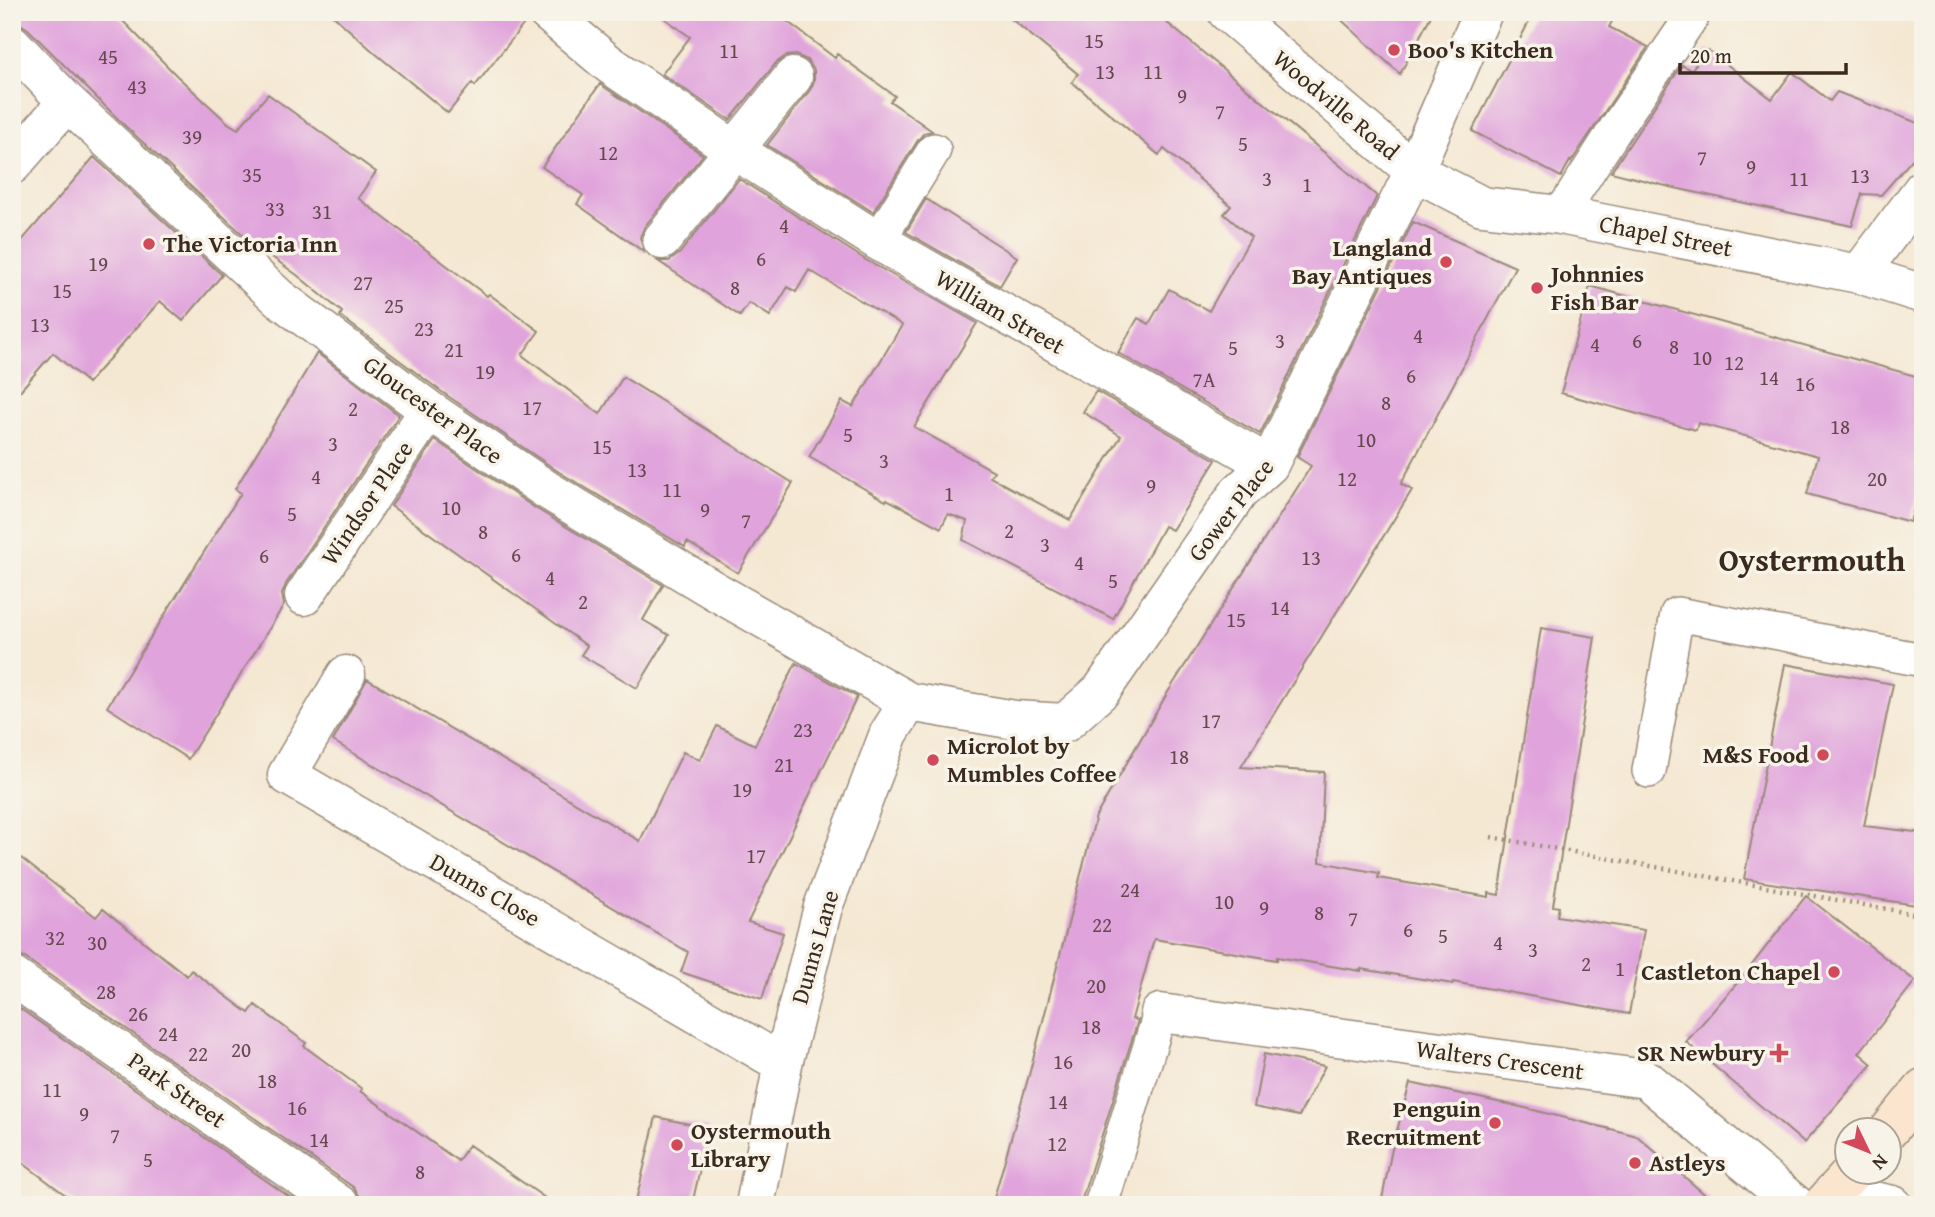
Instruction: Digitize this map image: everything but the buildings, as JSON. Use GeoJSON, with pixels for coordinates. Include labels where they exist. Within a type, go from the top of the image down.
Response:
{"type":"FeatureCollection","features":[{"type":"Feature","properties":{"kind":"main road"},"geometry":{"type":"LineString","coordinates":[[1900,1116],[1923,1088]]}},
{"type":"Feature","properties":{"kind":"street","name":"William Street"},"geometry":{"type":"LineString","coordinates":[[547,12],[609,64],[736,151],[878,241],[1269,465]]}},
{"type":"Feature","properties":{"kind":"street","name":"Woodville Road"},"geometry":{"type":"LineString","coordinates":[[1227,12],[1414,171]]}},
{"type":"Feature","properties":{"kind":"street","name":"Gower Place"},"geometry":{"type":"LineString","coordinates":[[909,702],[1015,720],[1065,723],[1101,691],[1239,492],[1269,465],[1414,171],[1483,12]]}},
{"type":"Feature","properties":{"kind":"street","name":"Gloucester Place"},"geometry":{"type":"LineString","coordinates":[[12,44],[67,102],[279,298],[429,410],[547,491],[909,702]]}},
{"type":"Feature","properties":{"kind":"street"},"geometry":{"type":"LineString","coordinates":[[662,240],[793,77]]}},
{"type":"Feature","properties":{"kind":"street"},"geometry":{"type":"LineString","coordinates":[[12,165],[67,102]]}},
{"type":"Feature","properties":{"kind":"street","name":"Chapel Street"},"geometry":{"type":"LineString","coordinates":[[1414,171],[1482,206],[1560,215],[1858,274],[1923,294]]}},
{"type":"Feature","properties":{"kind":"street"},"geometry":{"type":"LineString","coordinates":[[1858,274],[1923,189]]}},
{"type":"Feature","properties":{"kind":"street","name":"Windsor Place"},"geometry":{"type":"LineString","coordinates":[[304,596],[429,410]]}},
{"type":"Feature","properties":{"kind":"street","name":"Dunns Close"},"geometry":{"type":"LineString","coordinates":[[346,675],[287,775],[783,1064]]}},
{"type":"Feature","properties":{"kind":"street","name":"Dunns Lane"},"geometry":{"type":"LineString","coordinates":[[755,1205],[783,1064],[823,907],[889,733],[909,702]]}},
{"type":"Feature","properties":{"kind":"street","name":"Park Street"},"geometry":{"type":"LineString","coordinates":[[12,976],[340,1205]]}},
{"type":"Feature","properties":{"kind":"street","name":"Walters Crescent"},"geometry":{"type":"LineString","coordinates":[[1160,1013],[1646,1079],[1796,1205]]}},
{"type":"Feature","properties":{"kind":"street"},"geometry":{"type":"LineString","coordinates":[[1836,1189],[1893,1205]]}},
{"type":"Feature","properties":{"kind":"lane"},"geometry":{"type":"LineString","coordinates":[[1560,215],[1695,12]]}},
{"type":"Feature","properties":{"kind":"lane"},"geometry":{"type":"LineString","coordinates":[[878,241],[934,150]]}},
{"type":"Feature","properties":{"kind":"lane"},"geometry":{"type":"LineString","coordinates":[[1648,771],[1677,614],[1923,660]]}},
{"type":"Feature","properties":{"kind":"lane"},"geometry":{"type":"LineString","coordinates":[[1101,1205],[1160,1013]]}},
{"type":"Feature","properties":{"kind":"path"},"geometry":{"type":"LineString","coordinates":[[1491,837],[1914,914],[1923,923]]}},
{"type":"Feature","properties":{"kind":"path"},"geometry":{"type":"LineString","coordinates":[[1914,914],[1918,906]]}},
{"type":"Feature","properties":{"kind":"place","name":"Boo's Kitchen"},"geometry":{"type":"Point","coordinates":[1394,50]}},
{"type":"Feature","properties":{"kind":"place","name":"The Victoria Inn"},"geometry":{"type":"Point","coordinates":[149,244]}},
{"type":"Feature","properties":{"kind":"place","name":"Langland Bay Antiques"},"geometry":{"type":"Point","coordinates":[1446,262]}},
{"type":"Feature","properties":{"kind":"place","name":"Johnnies Fish Bar"},"geometry":{"type":"Point","coordinates":[1537,288]}},
{"type":"Feature","properties":{"kind":"place","name":"M&S Food"},"geometry":{"type":"Point","coordinates":[1823,755]}},
{"type":"Feature","properties":{"kind":"place","name":"Microlot by Mumbles Coffee"},"geometry":{"type":"Point","coordinates":[933,760]}},
{"type":"Feature","properties":{"kind":"place","name":"Castleton Chapel"},"geometry":{"type":"Point","coordinates":[1834,972]}},
{"type":"Feature","properties":{"kind":"place","name":"SR Newbury"},"geometry":{"type":"Point","coordinates":[1779,1053]}},
{"type":"Feature","properties":{"kind":"place","name":"Penguin Recruitment"},"geometry":{"type":"Point","coordinates":[1495,1123]}},
{"type":"Feature","properties":{"kind":"place","name":"Oystermouth Library"},"geometry":{"type":"Point","coordinates":[677,1145]}},
{"type":"Feature","properties":{"kind":"place","name":"Astleys"},"geometry":{"type":"Point","coordinates":[1635,1163]}},
{"type":"Feature","properties":{"kind":"district","name":"Oystermouth"},"geometry":{"type":"Point","coordinates":[1812,560]}}]}
